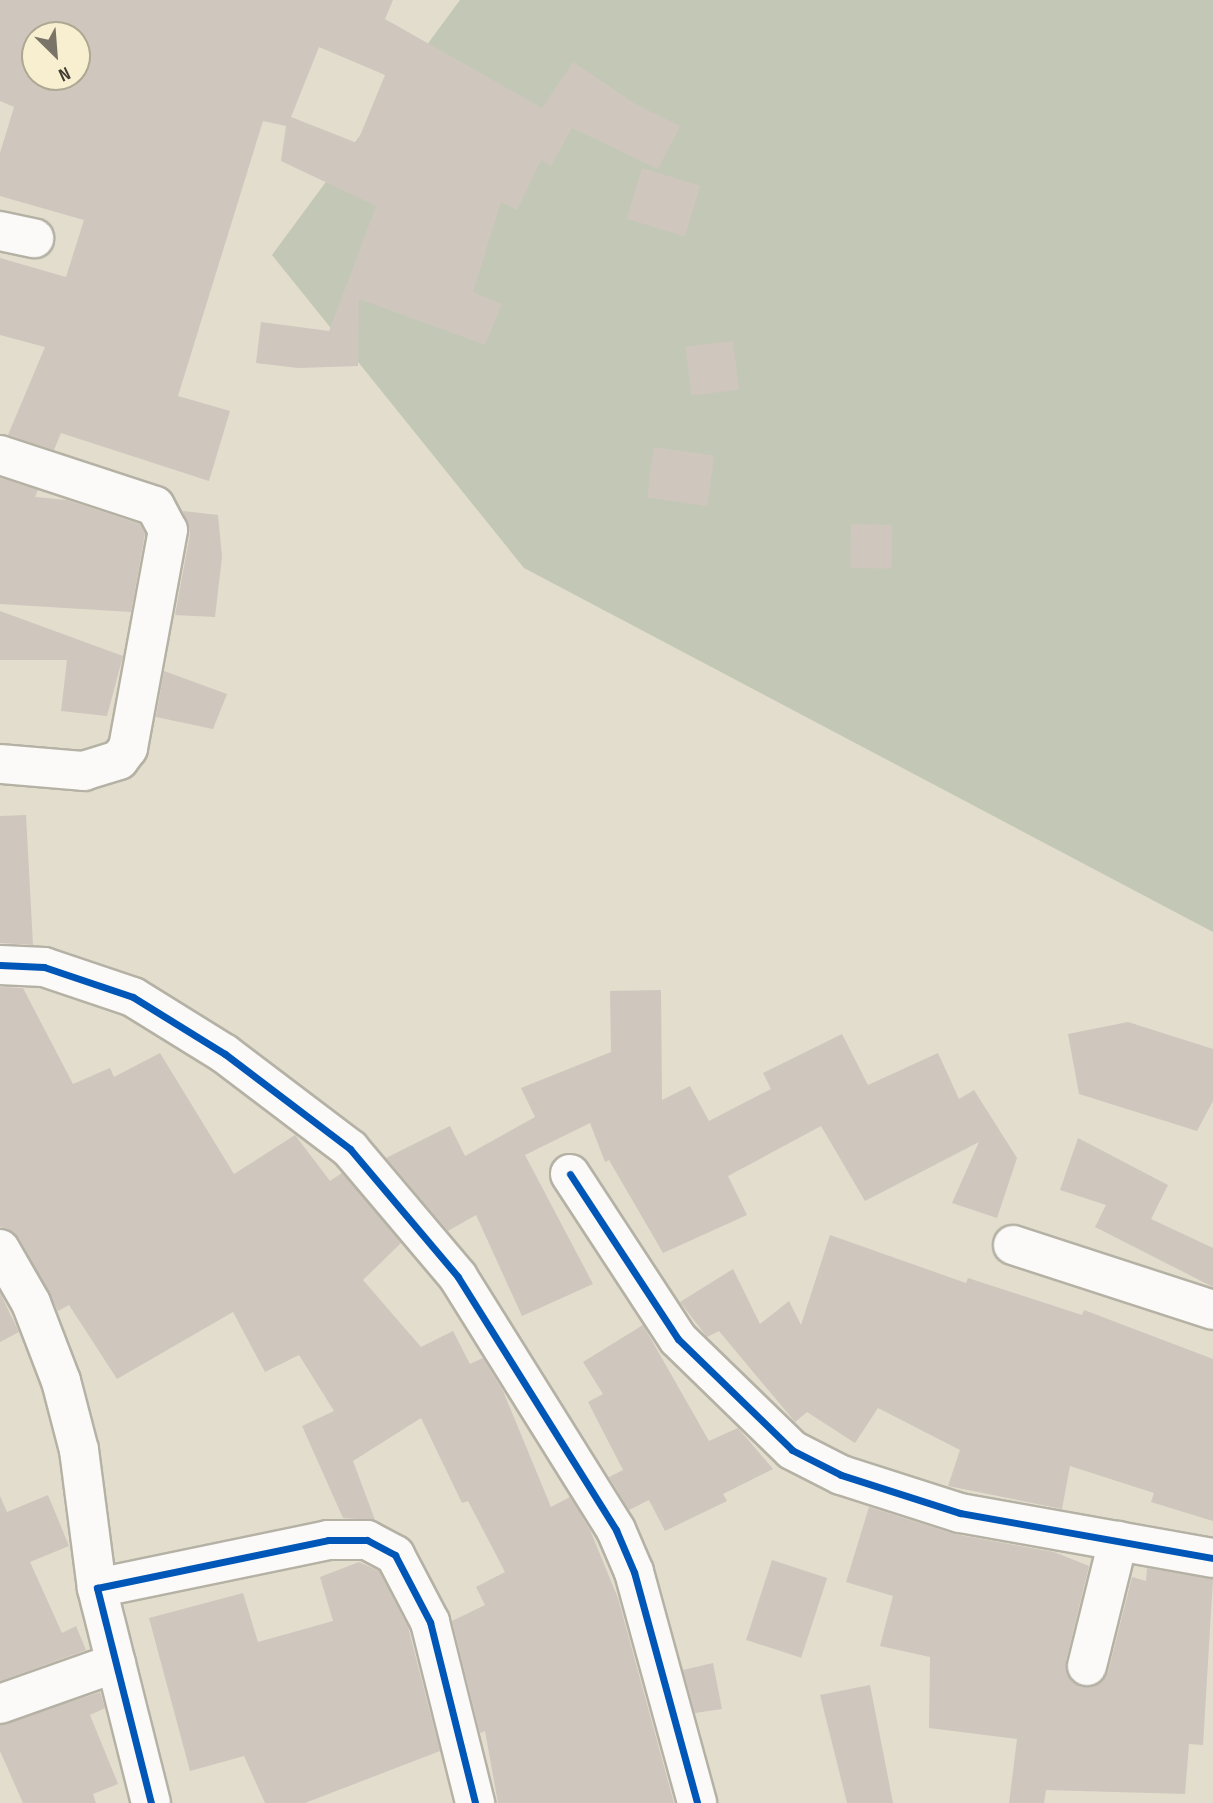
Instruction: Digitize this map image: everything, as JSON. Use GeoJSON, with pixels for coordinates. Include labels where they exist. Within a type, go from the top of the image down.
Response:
{"type":"FeatureCollection","features":[{"type":"Feature","properties":{"kind":"street"},"geometry":{"type":"LineString","coordinates":[[0,455],[155,506],[169,530],[128,748],[119,760],[84,771],[0,764]]}},
{"type":"Feature","properties":{"kind":"street"},"geometry":{"type":"LineString","coordinates":[[0,965],[44,967],[132,997],[225,1054],[350,1149],[458,1277],[615,1530],[634,1572],[697,1803]]}},
{"type":"Feature","properties":{"kind":"street"},"geometry":{"type":"LineString","coordinates":[[570,1174],[678,1339],[792,1450],[841,1475],[960,1513],[1213,1558]]}},
{"type":"Feature","properties":{"kind":"street"},"geometry":{"type":"LineString","coordinates":[[1013,1245],[1213,1310]]}},
{"type":"Feature","properties":{"kind":"street"},"geometry":{"type":"LineString","coordinates":[[0,1249],[31,1303],[61,1381],[79,1450],[97,1588],[151,1803]]}},
{"type":"Feature","properties":{"kind":"street"},"geometry":{"type":"LineString","coordinates":[[97,1588],[328,1541],[368,1540],[395,1555],[430,1622],[475,1803]]}},
{"type":"Feature","properties":{"kind":"street"},"geometry":{"type":"LineString","coordinates":[[1087,1666],[1118,1541]]}},
{"type":"Feature","properties":{"kind":"street"},"geometry":{"type":"LineString","coordinates":[[0,1704],[116,1663]]}},
{"type":"Feature","properties":{"kind":"green space"},"geometry":{"type":"Polygon","coordinates":[[[460,0],[1213,0],[1213,932],[524,568],[272,255],[460,0]]]}},
{"type":"Feature","properties":{"kind":"building"},"geometry":{"type":"Polygon","coordinates":[[[0,0],[393,0],[385,19],[542,108],[573,62],[637,105],[680,126],[658,169],[572,128],[551,166],[541,160],[517,210],[501,202],[473,292],[502,304],[485,345],[359,299],[358,366],[298,368],[256,363],[261,322],[329,331],[376,206],[281,161],[286,126],[263,121],[178,396],[230,411],[209,481],[61,433],[54,450],[8,435],[45,347],[0,335],[0,258],[66,277],[84,220],[0,196],[0,153],[14,107],[0,101],[0,0]],[[319,47],[291,117],[357,143],[385,75],[319,47]]]}},
{"type":"Feature","properties":{"kind":"building"},"geometry":{"type":"Polygon","coordinates":[[[642,168],[700,186],[685,237],[627,219],[642,168]]]}},
{"type":"Feature","properties":{"kind":"building"},"geometry":{"type":"Polygon","coordinates":[[[733,341],[739,390],[691,395],[685,347],[733,341]]]}},
{"type":"Feature","properties":{"kind":"building"},"geometry":{"type":"Polygon","coordinates":[[[654,447],[714,455],[707,506],[647,498],[654,447]]]}},
{"type":"Feature","properties":{"kind":"building"},"geometry":{"type":"Polygon","coordinates":[[[0,478],[38,490],[35,497],[67,500],[140,524],[145,534],[131,612],[0,604],[0,478]]]}},
{"type":"Feature","properties":{"kind":"building"},"geometry":{"type":"Polygon","coordinates":[[[183,511],[218,515],[222,557],[215,617],[175,615],[190,534],[183,511]]]}},
{"type":"Feature","properties":{"kind":"building"},"geometry":{"type":"Polygon","coordinates":[[[851,524],[892,525],[891,569],[850,568],[851,524]]]}},
{"type":"Feature","properties":{"kind":"building"},"geometry":{"type":"Polygon","coordinates":[[[0,611],[123,656],[107,716],[61,711],[67,660],[0,660],[0,611]]]}},
{"type":"Feature","properties":{"kind":"building"},"geometry":{"type":"Polygon","coordinates":[[[164,671],[227,694],[213,729],[156,717],[164,671]]]}},
{"type":"Feature","properties":{"kind":"building"},"geometry":{"type":"Polygon","coordinates":[[[26,815],[33,945],[0,943],[0,816],[26,815]]]}},
{"type":"Feature","properties":{"kind":"building"},"geometry":{"type":"Polygon","coordinates":[[[0,987],[23,988],[73,1084],[110,1068],[114,1077],[160,1053],[234,1174],[295,1135],[330,1181],[342,1173],[401,1243],[363,1280],[421,1347],[453,1331],[470,1364],[483,1358],[503,1391],[551,1507],[570,1497],[590,1530],[618,1598],[674,1803],[498,1803],[485,1731],[480,1733],[452,1621],[485,1605],[476,1587],[505,1572],[468,1501],[462,1503],[421,1418],[353,1461],[375,1520],[343,1518],[302,1426],[334,1411],[299,1355],[265,1372],[233,1312],[117,1379],[69,1305],[58,1311],[19,1238],[0,1227],[0,987]]]}},
{"type":"Feature","properties":{"kind":"building"},"geometry":{"type":"Polygon","coordinates":[[[661,990],[662,1100],[690,1086],[709,1121],[771,1089],[763,1073],[842,1034],[868,1085],[938,1053],[959,1099],[974,1090],[1017,1158],[997,1218],[952,1203],[979,1142],[865,1201],[821,1126],[728,1176],[747,1215],[663,1253],[609,1160],[605,1162],[590,1123],[525,1155],[593,1284],[522,1316],[476,1215],[448,1231],[386,1158],[450,1126],[465,1156],[535,1117],[521,1088],[611,1052],[610,991],[661,990]]]}},
{"type":"Feature","properties":{"kind":"building"},"geometry":{"type":"Polygon","coordinates":[[[1128,1022],[1213,1049],[1213,1101],[1197,1131],[1079,1094],[1068,1034],[1128,1022]]]}},
{"type":"Feature","properties":{"kind":"building"},"geometry":{"type":"Polygon","coordinates":[[[1078,1138],[1168,1185],[1151,1219],[1213,1248],[1213,1287],[1095,1227],[1106,1205],[1060,1190],[1078,1138]]]}},
{"type":"Feature","properties":{"kind":"building"},"geometry":{"type":"Polygon","coordinates":[[[830,1235],[966,1283],[968,1278],[1082,1315],[1084,1310],[1213,1359],[1213,1521],[1151,1502],[1154,1493],[1070,1466],[1062,1509],[948,1486],[960,1450],[878,1408],[855,1443],[807,1412],[795,1422],[719,1331],[707,1337],[680,1302],[733,1269],[760,1324],[789,1301],[801,1325],[830,1235]]]}},
{"type":"Feature","properties":{"kind":"building"},"geometry":{"type":"Polygon","coordinates":[[[0,1293],[19,1332],[0,1342],[0,1293]]]}},
{"type":"Feature","properties":{"kind":"building"},"geometry":{"type":"Polygon","coordinates":[[[643,1325],[709,1441],[738,1428],[773,1469],[723,1494],[727,1501],[665,1531],[649,1500],[629,1510],[609,1477],[623,1470],[588,1402],[603,1394],[583,1362],[643,1325]]]}},
{"type":"Feature","properties":{"kind":"building"},"geometry":{"type":"Polygon","coordinates":[[[48,1495],[69,1546],[30,1562],[62,1633],[76,1626],[86,1650],[0,1681],[0,1496],[7,1512],[48,1495]]]}},
{"type":"Feature","properties":{"kind":"building"},"geometry":{"type":"Polygon","coordinates":[[[869,1507],[954,1534],[1054,1552],[1089,1566],[1066,1661],[1071,1681],[1082,1687],[1102,1682],[1108,1672],[1132,1577],[1146,1581],[1147,1568],[1213,1579],[1203,1745],[1189,1744],[1185,1794],[1046,1790],[1044,1803],[1009,1803],[1017,1739],[929,1728],[930,1657],[880,1646],[893,1596],[846,1582],[869,1507]]]}},
{"type":"Feature","properties":{"kind":"building"},"geometry":{"type":"Polygon","coordinates":[[[772,1560],[827,1578],[801,1658],[746,1640],[772,1560]]]}},
{"type":"Feature","properties":{"kind":"building"},"geometry":{"type":"Polygon","coordinates":[[[359,1562],[379,1571],[408,1627],[440,1751],[305,1803],[265,1803],[244,1756],[190,1771],[149,1618],[243,1593],[258,1642],[333,1621],[320,1577],[359,1562]]]}},
{"type":"Feature","properties":{"kind":"building"},"geometry":{"type":"Polygon","coordinates":[[[713,1663],[722,1709],[695,1713],[683,1670],[713,1663]]]}},
{"type":"Feature","properties":{"kind":"building"},"geometry":{"type":"Polygon","coordinates":[[[870,1685],[893,1803],[847,1803],[820,1695],[870,1685]]]}},
{"type":"Feature","properties":{"kind":"building"},"geometry":{"type":"Polygon","coordinates":[[[100,1692],[105,1708],[90,1715],[118,1784],[93,1794],[96,1803],[23,1803],[0,1751],[0,1725],[100,1692]]]}},
{"type":"Feature","properties":{"kind":"cycle path"},"geometry":{"type":"LineString","coordinates":[[0,965],[44,967],[133,997],[225,1054],[350,1149],[458,1277],[616,1530],[634,1572],[697,1803]]}},
{"type":"Feature","properties":{"kind":"cycle path"},"geometry":{"type":"LineString","coordinates":[[570,1174],[678,1339],[792,1450],[841,1475],[960,1513],[1213,1558]]}},
{"type":"Feature","properties":{"kind":"cycle path"},"geometry":{"type":"LineString","coordinates":[[151,1803],[97,1588],[328,1540],[367,1540],[395,1555],[430,1622],[475,1803]]}}]}
